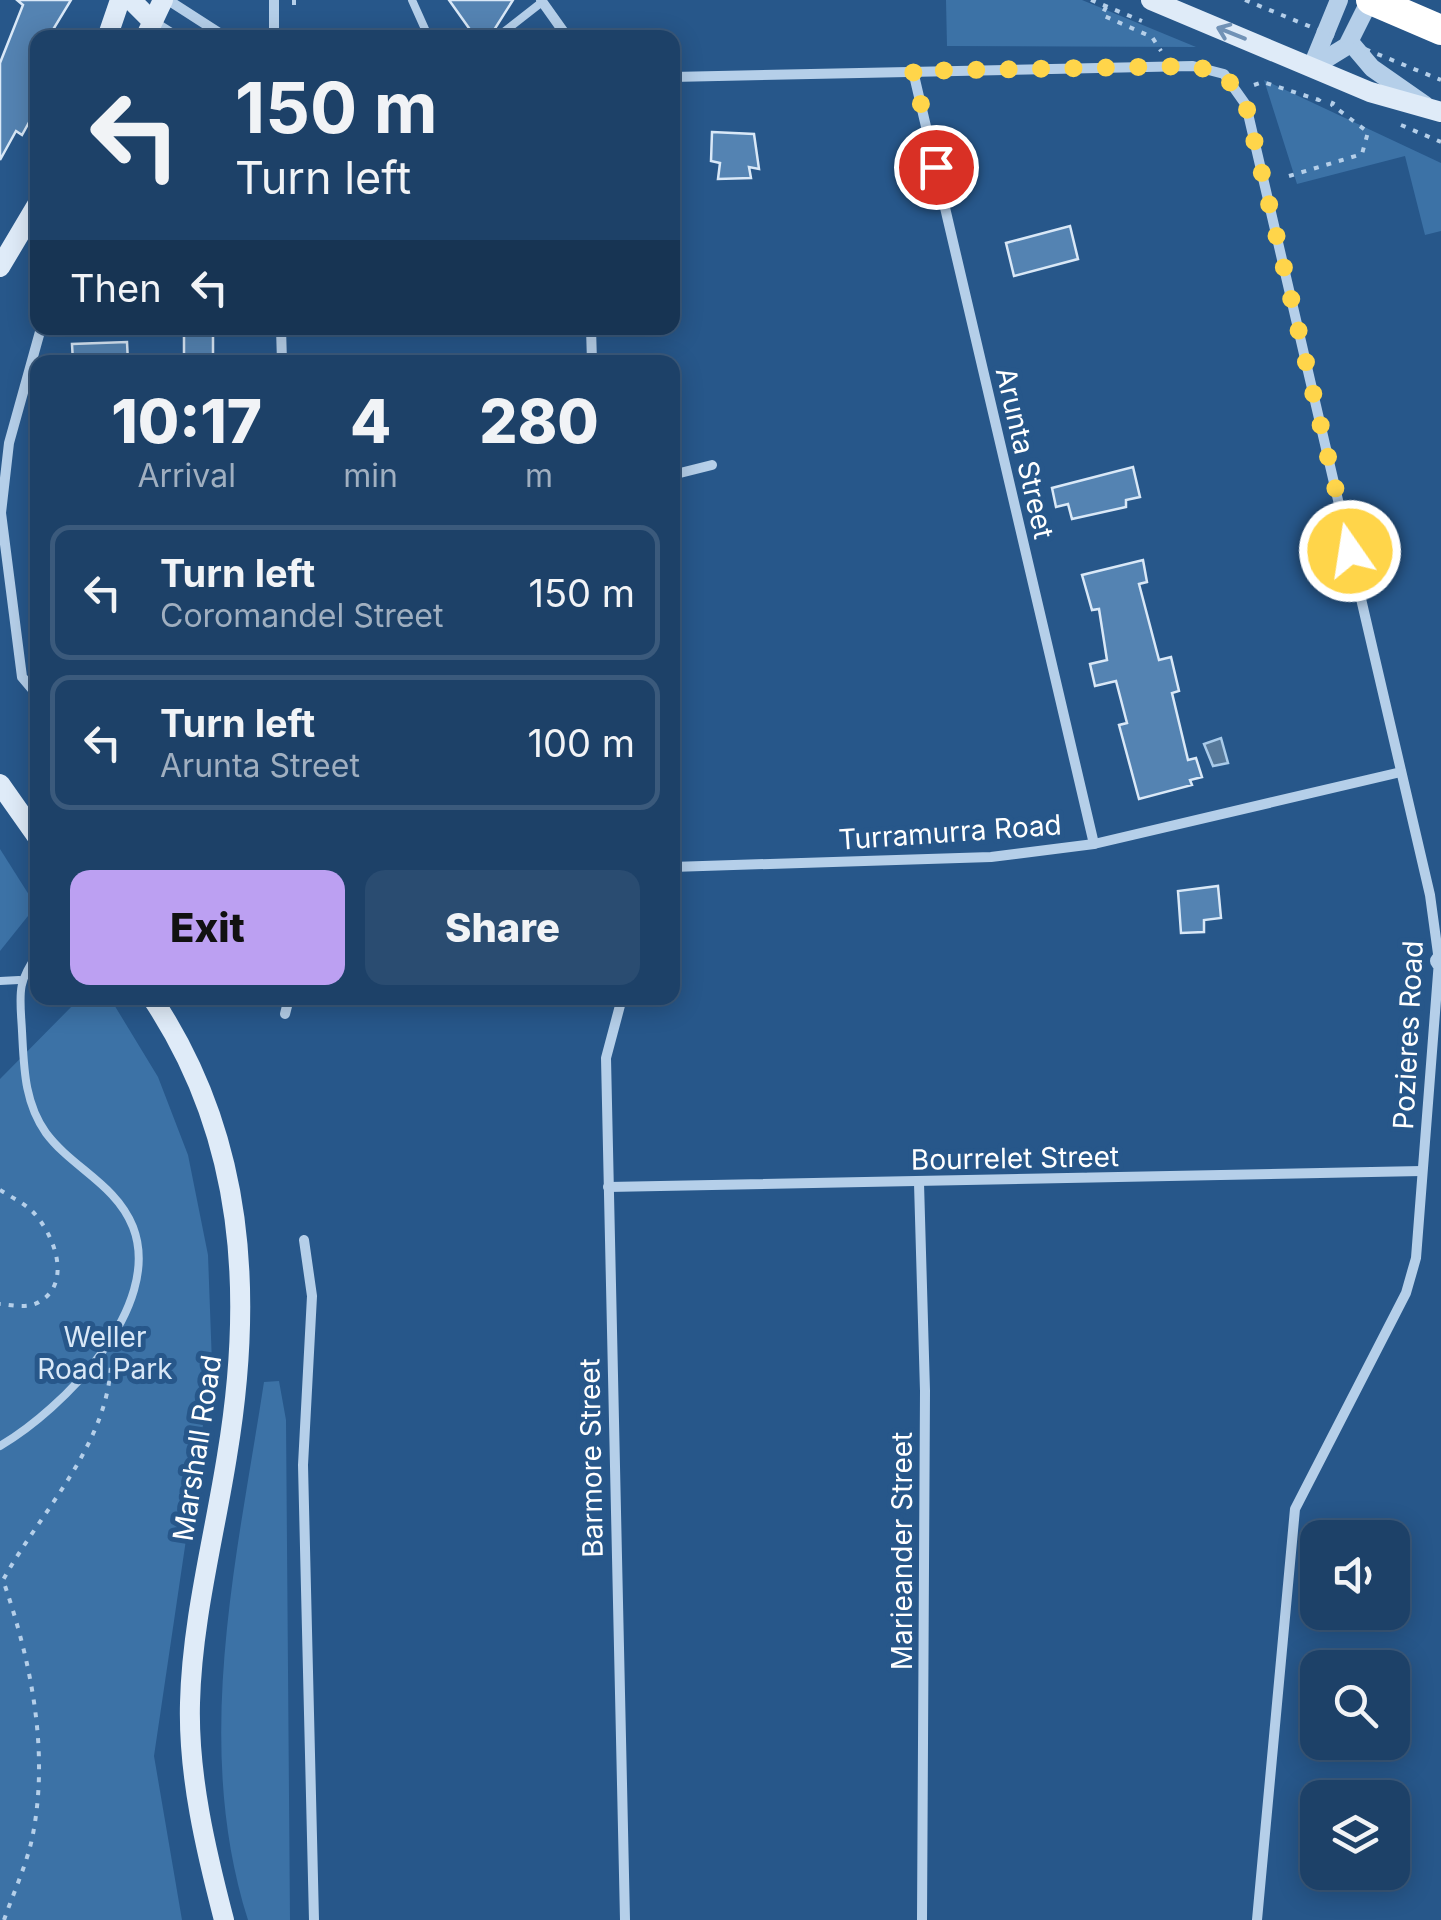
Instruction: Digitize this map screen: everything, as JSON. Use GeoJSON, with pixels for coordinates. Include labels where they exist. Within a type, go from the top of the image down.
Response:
{"type":"FeatureCollection","features":[{"type":"Feature","properties":{"kind":"highway"},"geometry":{"type":"LineString","coordinates":[[1370,0],[1441,30]]}},
{"type":"Feature","properties":{"kind":"main road"},"geometry":{"type":"LineString","coordinates":[[110,30],[120,0]]}},
{"type":"Feature","properties":{"kind":"main road"},"geometry":{"type":"LineString","coordinates":[[131,0],[149,29],[165,0]]}},
{"type":"Feature","properties":{"kind":"main road"},"geometry":{"type":"LineString","coordinates":[[1151,0],[1380,96],[1433,108]]}},
{"type":"Feature","properties":{"kind":"main road"},"geometry":{"type":"LineString","coordinates":[[0,266],[30,216]]}},
{"type":"Feature","properties":{"kind":"main road"},"geometry":{"type":"LineString","coordinates":[[0,784],[30,827]]}},
{"type":"Feature","properties":{"kind":"main road","name":"Marshall Road"},"geometry":{"type":"LineString","coordinates":[[156,1005],[184,1049],[214,1119],[228,1172],[242,1255],[244,1296],[235,1401],[195,1639],[190,1704],[203,1823],[224,1920]]}},
{"type":"Feature","properties":{"kind":"street"},"geometry":{"type":"LineString","coordinates":[[165,0],[214,30]]}},
{"type":"Feature","properties":{"kind":"street"},"geometry":{"type":"LineString","coordinates":[[274,0],[274,30]]}},
{"type":"Feature","properties":{"kind":"street"},"geometry":{"type":"LineString","coordinates":[[1312,67],[1340,0]]}},
{"type":"Feature","properties":{"kind":"street"},"geometry":{"type":"LineString","coordinates":[[1312,67],[1350,42],[1370,0]]}},
{"type":"Feature","properties":{"kind":"street"},"geometry":{"type":"LineString","coordinates":[[542,1],[562,30]]}},
{"type":"Feature","properties":{"kind":"street"},"geometry":{"type":"LineString","coordinates":[[1350,42],[1372,68],[1433,108]]}},
{"type":"Feature","properties":{"kind":"street"},"geometry":{"type":"LineString","coordinates":[[680,77],[1172,67]]}},
{"type":"Feature","properties":{"kind":"street","name":"Pozieres Road"},"geometry":{"type":"LineString","coordinates":[[1172,67],[1212,69],[1236,85],[1246,105],[1433,910],[1440,961],[1416,1258],[1406,1293],[1294,1509],[1257,1920]]}},
{"type":"Feature","properties":{"kind":"street","name":"Arunta Street"},"geometry":{"type":"LineString","coordinates":[[913,71],[1094,844]]}},
{"type":"Feature","properties":{"kind":"street"},"geometry":{"type":"LineString","coordinates":[[30,368],[9,443],[1,513],[22,677],[30,686]]}},
{"type":"Feature","properties":{"kind":"street"},"geometry":{"type":"LineString","coordinates":[[680,473],[712,465]]}},
{"type":"Feature","properties":{"kind":"street","name":"Turramurra Road"},"geometry":{"type":"LineString","coordinates":[[680,866],[991,857],[1094,844],[1401,772]]}},
{"type":"Feature","properties":{"kind":"street"},"geometry":{"type":"LineString","coordinates":[[284,1014],[287,1005]]}},
{"type":"Feature","properties":{"kind":"street","name":"Barmore Street"},"geometry":{"type":"LineString","coordinates":[[620,1005],[607,1044],[625,1920]]}},
{"type":"Feature","properties":{"kind":"street","name":"Bourrelet Street"},"geometry":{"type":"LineString","coordinates":[[608,1187],[1422,1171]]}},
{"type":"Feature","properties":{"kind":"street","name":"Marieander Street"},"geometry":{"type":"LineString","coordinates":[[918,1183],[925,1411],[922,1920]]}},
{"type":"Feature","properties":{"kind":"street"},"geometry":{"type":"LineString","coordinates":[[304,1240],[312,1296],[303,1465],[314,1920]]}},
{"type":"Feature","properties":{"kind":"lane"},"geometry":{"type":"LineString","coordinates":[[412,0],[426,30]]}},
{"type":"Feature","properties":{"kind":"lane"},"geometry":{"type":"LineString","coordinates":[[506,30],[542,1]]}},
{"type":"Feature","properties":{"kind":"lane"},"geometry":{"type":"LineString","coordinates":[[0,1446],[23,1432],[89,1374],[112,1340],[138,1272],[134,1229],[116,1197],[47,1134],[28,1098],[19,980],[30,964]]}},
{"type":"Feature","properties":{"kind":"lane"},"geometry":{"type":"LineString","coordinates":[[0,981],[19,980]]}},
{"type":"Feature","properties":{"kind":"path"},"geometry":{"type":"LineString","coordinates":[[1244,0],[1441,80]]}},
{"type":"Feature","properties":{"kind":"path"},"geometry":{"type":"LineString","coordinates":[[1106,6],[1102,15],[1152,37],[1172,67]]}},
{"type":"Feature","properties":{"kind":"path"},"geometry":{"type":"LineString","coordinates":[[1254,84],[1263,82],[1334,101],[1368,132],[1362,154],[1289,176]]}},
{"type":"Feature","properties":{"kind":"path"},"geometry":{"type":"LineString","coordinates":[[1320,100],[1323,92]]}},
{"type":"Feature","properties":{"kind":"path"},"geometry":{"type":"LineString","coordinates":[[0,1190],[32,1211],[54,1242],[58,1278],[42,1302],[27,1306],[0,1304]]}},
{"type":"Feature","properties":{"kind":"path"},"geometry":{"type":"LineString","coordinates":[[4,1920],[32,1839],[38,1744],[26,1647],[3,1580],[22,1545],[63,1490],[110,1394],[112,1340]]}},
{"type":"Feature","properties":{"kind":"green space"},"geometry":{"type":"Polygon","coordinates":[[[946,0],[1082,0],[1196,47],[947,46],[946,0]]]}},
{"type":"Feature","properties":{"kind":"green space"},"geometry":{"type":"Polygon","coordinates":[[[1264,80],[1441,163],[1441,231],[1425,235],[1405,156],[1297,184],[1264,80]]]}},
{"type":"Feature","properties":{"kind":"green space"},"geometry":{"type":"Polygon","coordinates":[[[0,849],[30,896],[30,914],[0,951],[0,849]]]}},
{"type":"Feature","properties":{"kind":"green space","name":"Weller Road Park"},"geometry":{"type":"Polygon","coordinates":[[[73,1005],[114,1005],[158,1077],[188,1155],[208,1255],[212,1364],[154,1756],[182,1920],[0,1920],[0,1079],[73,1005]]]}},
{"type":"Feature","properties":{"kind":"green space"},"geometry":{"type":"Polygon","coordinates":[[[279,1381],[286,1420],[290,1920],[248,1920],[232,1854],[223,1786],[221,1719],[232,1583],[264,1382],[279,1381]]]}},
{"type":"Feature","properties":{"kind":"shaded area"},"geometry":{"type":"Polygon","coordinates":[[[1221,738],[1228,763],[1213,766],[1204,744],[1221,738]]]}},
{"type":"Feature","properties":{"kind":"building"},"geometry":{"type":"Polygon","coordinates":[[[17,0],[71,0],[53,30],[30,30],[30,120],[22,135],[16,131],[0,160],[0,63],[23,5],[17,0]]]}},
{"type":"Feature","properties":{"kind":"building"},"geometry":{"type":"Polygon","coordinates":[[[449,0],[513,0],[494,30],[470,30],[449,0]]]}},
{"type":"Feature","properties":{"kind":"building"},"geometry":{"type":"Polygon","coordinates":[[[712,132],[754,134],[759,169],[749,167],[751,178],[718,179],[720,163],[711,161],[712,132]]]}},
{"type":"Feature","properties":{"kind":"building"},"geometry":{"type":"Polygon","coordinates":[[[1070,226],[1078,259],[1014,276],[1006,243],[1070,226]]]}},
{"type":"Feature","properties":{"kind":"building"},"geometry":{"type":"Polygon","coordinates":[[[184,335],[213,335],[213,355],[184,355],[184,335]]]}},
{"type":"Feature","properties":{"kind":"building"},"geometry":{"type":"Polygon","coordinates":[[[127,342],[128,355],[73,355],[72,344],[127,342]]]}},
{"type":"Feature","properties":{"kind":"building"},"geometry":{"type":"Polygon","coordinates":[[[1133,467],[1140,497],[1126,500],[1126,507],[1072,519],[1068,504],[1056,507],[1052,488],[1133,467]]]}},
{"type":"Feature","properties":{"kind":"building"},"geometry":{"type":"Polygon","coordinates":[[[1143,560],[1147,582],[1139,584],[1159,660],[1171,657],[1179,691],[1172,693],[1188,760],[1196,758],[1202,777],[1190,780],[1192,785],[1139,799],[1119,725],[1127,723],[1116,681],[1095,686],[1090,664],[1107,660],[1099,609],[1092,610],[1082,575],[1143,560]]]}},
{"type":"Feature","properties":{"kind":"building"},"geometry":{"type":"Polygon","coordinates":[[[1218,886],[1221,918],[1204,920],[1204,932],[1181,933],[1178,891],[1218,886]]]}},
{"type":"Feature","properties":{"kind":"route"},"geometry":{"type":"LineString","coordinates":[[936,167],[913,71],[1193,66],[1224,74],[1236,85],[1246,105],[1350,551]]}}]}
